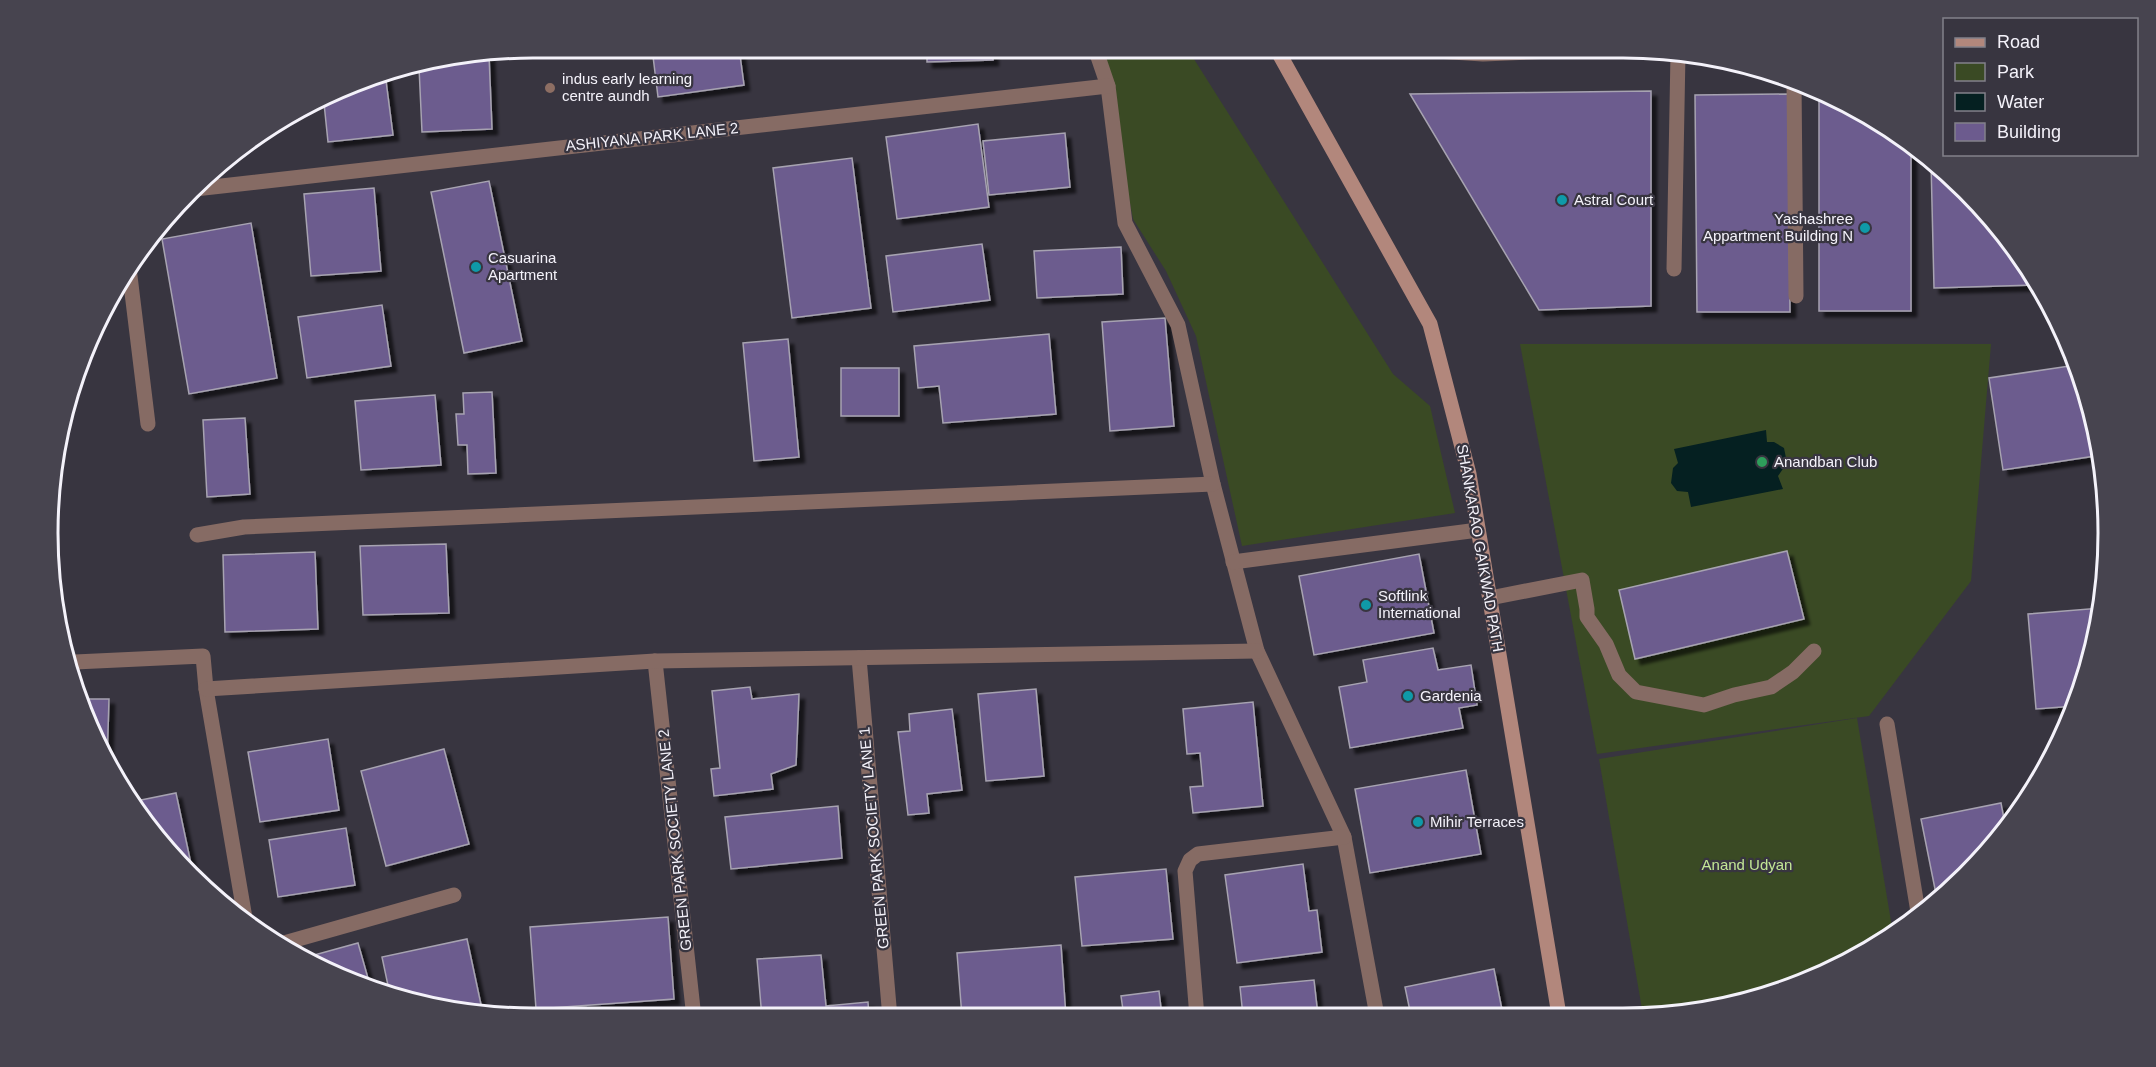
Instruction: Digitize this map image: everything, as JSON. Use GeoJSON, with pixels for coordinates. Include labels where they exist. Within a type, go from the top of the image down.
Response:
{"type":"FeatureCollection","features":[{"type":"Feature","properties":{"kind":"street"},"geometry":{"type":"LineString","coordinates":[[1098,58],[1108,86],[1125,223],[1178,325],[1213,484],[1257,651],[1344,837],[1376,1008]]}},
{"type":"Feature","properties":{"kind":"street","name":"SHANKARAO GAIKWAD PATH"},"geometry":{"type":"LineString","coordinates":[[1282,58],[1430,324],[1469,474],[1557,1008]]}},
{"type":"Feature","properties":{"kind":"street"},"geometry":{"type":"LineString","coordinates":[[1674,269],[1678,62]]}},
{"type":"Feature","properties":{"kind":"street","name":"ASHIYANA PARK LANE 2"},"geometry":{"type":"LineString","coordinates":[[209,187],[1108,86]]}},
{"type":"Feature","properties":{"kind":"street"},"geometry":{"type":"LineString","coordinates":[[1794,91],[1796,296]]}},
{"type":"Feature","properties":{"kind":"street"},"geometry":{"type":"LineString","coordinates":[[131,283],[148,424]]}},
{"type":"Feature","properties":{"kind":"street"},"geometry":{"type":"LineString","coordinates":[[197,535],[244,527],[1213,484]]}},
{"type":"Feature","properties":{"kind":"street"},"geometry":{"type":"LineString","coordinates":[[1233,562],[1478,530]]}},
{"type":"Feature","properties":{"kind":"street"},"geometry":{"type":"LineString","coordinates":[[1490,598],[1582,580],[1587,617],[1606,644],[1619,675],[1636,692],[1704,705],[1734,695],[1771,687],[1793,672],[1814,651]]}},
{"type":"Feature","properties":{"kind":"street"},"geometry":{"type":"LineString","coordinates":[[206,688],[655,662],[1257,651]]}},
{"type":"Feature","properties":{"kind":"street"},"geometry":{"type":"LineString","coordinates":[[77,662],[203,656],[206,688],[244,910]]}},
{"type":"Feature","properties":{"kind":"street","name":"GREEN PARK SOCIETY LANE 1"},"geometry":{"type":"LineString","coordinates":[[859,658],[889,1008]]}},
{"type":"Feature","properties":{"kind":"street","name":"GREEN PARK SOCIETY LANE 2"},"geometry":{"type":"LineString","coordinates":[[655,662],[693,1008]]}},
{"type":"Feature","properties":{"kind":"street"},"geometry":{"type":"LineString","coordinates":[[1887,724],[1917,906]]}},
{"type":"Feature","properties":{"kind":"street"},"geometry":{"type":"LineString","coordinates":[[1196,1008],[1185,871],[1190,860],[1198,854],[1344,837]]}},
{"type":"Feature","properties":{"kind":"street"},"geometry":{"type":"LineString","coordinates":[[290,941],[454,895]]}},
{"type":"Feature","properties":{"kind":"green space"},"geometry":{"type":"Polygon","coordinates":[[[1100,58],[1193,58],[1393,374],[1430,406],[1455,513],[1242,546],[1196,336],[1166,271],[1133,219],[1108,86],[1100,58]]]}},
{"type":"Feature","properties":{"kind":"green space","name":"Anandban Club"},"geometry":{"type":"Polygon","coordinates":[[[1520,344],[1991,344],[1971,581],[1869,716],[1597,754],[1520,344]]]}},
{"type":"Feature","properties":{"kind":"green space","name":"Anand Udyan"},"geometry":{"type":"Polygon","coordinates":[[[1857,718],[1892,924],[1833,960],[1775,983],[1715,999],[1642,1007],[1599,759],[1857,718]]]}},
{"type":"Feature","properties":{"kind":"water"},"geometry":{"type":"Polygon","coordinates":[[[1766,430],[1767,442],[1774,442],[1784,448],[1787,463],[1778,476],[1783,489],[1691,507],[1688,492],[1677,491],[1671,483],[1673,468],[1678,463],[1674,449],[1766,430]]]}},
{"type":"Feature","properties":{"kind":"building"},"geometry":{"type":"Polygon","coordinates":[[[653,58],[740,58],[744,85],[658,97],[653,58]]]}},
{"type":"Feature","properties":{"kind":"building"},"geometry":{"type":"Polygon","coordinates":[[[927,58],[993,58],[993,60],[927,62],[927,58]]]}},
{"type":"Feature","properties":{"kind":"building"},"geometry":{"type":"Polygon","coordinates":[[[489,61],[492,129],[422,132],[419,73],[489,61]]]}},
{"type":"Feature","properties":{"kind":"building"},"geometry":{"type":"Polygon","coordinates":[[[386,82],[393,135],[328,142],[324,106],[386,82]]]}},
{"type":"Feature","properties":{"kind":"building","name":"Astral Court"},"geometry":{"type":"Polygon","coordinates":[[[1651,91],[1651,306],[1539,310],[1410,94],[1651,91]]]}},
{"type":"Feature","properties":{"kind":"building"},"geometry":{"type":"Polygon","coordinates":[[[1788,94],[1790,312],[1697,312],[1695,95],[1788,94]]]}},
{"type":"Feature","properties":{"kind":"building","name":"Yashashree Appartment Building N"},"geometry":{"type":"Polygon","coordinates":[[[1819,101],[1860,122],[1911,156],[1911,311],[1819,311],[1819,101]]]}},
{"type":"Feature","properties":{"kind":"building"},"geometry":{"type":"Polygon","coordinates":[[[978,124],[989,207],[897,219],[886,137],[978,124]]]}},
{"type":"Feature","properties":{"kind":"building"},"geometry":{"type":"Polygon","coordinates":[[[1065,133],[1070,187],[989,195],[983,141],[1065,133]]]}},
{"type":"Feature","properties":{"kind":"building"},"geometry":{"type":"Polygon","coordinates":[[[852,158],[871,308],[792,318],[773,168],[852,158]]]}},
{"type":"Feature","properties":{"kind":"building"},"geometry":{"type":"Polygon","coordinates":[[[1931,172],[1980,220],[2027,285],[1934,288],[1931,172]]]}},
{"type":"Feature","properties":{"kind":"building","name":"Casuarina Apartment"},"geometry":{"type":"Polygon","coordinates":[[[489,181],[522,341],[464,353],[431,192],[489,181]]]}},
{"type":"Feature","properties":{"kind":"building"},"geometry":{"type":"Polygon","coordinates":[[[374,188],[381,271],[311,276],[304,194],[374,188]]]}},
{"type":"Feature","properties":{"kind":"building"},"geometry":{"type":"Polygon","coordinates":[[[251,223],[277,378],[189,394],[162,239],[251,223]]]}},
{"type":"Feature","properties":{"kind":"building"},"geometry":{"type":"Polygon","coordinates":[[[982,244],[990,300],[893,312],[886,256],[982,244]]]}},
{"type":"Feature","properties":{"kind":"building"},"geometry":{"type":"Polygon","coordinates":[[[1121,247],[1123,294],[1037,298],[1034,251],[1121,247]]]}},
{"type":"Feature","properties":{"kind":"building"},"geometry":{"type":"Polygon","coordinates":[[[382,305],[391,366],[307,378],[298,317],[382,305]]]}},
{"type":"Feature","properties":{"kind":"building"},"geometry":{"type":"Polygon","coordinates":[[[1165,318],[1174,426],[1110,431],[1102,322],[1165,318]]]}},
{"type":"Feature","properties":{"kind":"building"},"geometry":{"type":"Polygon","coordinates":[[[1049,334],[1056,414],[943,423],[939,386],[918,388],[914,346],[1049,334]]]}},
{"type":"Feature","properties":{"kind":"building"},"geometry":{"type":"Polygon","coordinates":[[[788,339],[799,457],[754,461],[743,343],[788,339]]]}},
{"type":"Feature","properties":{"kind":"building"},"geometry":{"type":"Polygon","coordinates":[[[2066,366],[2081,411],[2091,457],[2003,470],[1989,378],[2066,366]]]}},
{"type":"Feature","properties":{"kind":"building"},"geometry":{"type":"Polygon","coordinates":[[[841,368],[899,368],[899,416],[841,416],[841,368]]]}},
{"type":"Feature","properties":{"kind":"building"},"geometry":{"type":"Polygon","coordinates":[[[492,392],[496,473],[468,474],[467,445],[458,445],[456,414],[464,414],[463,393],[492,392]]]}},
{"type":"Feature","properties":{"kind":"building"},"geometry":{"type":"Polygon","coordinates":[[[435,395],[441,465],[361,470],[355,401],[435,395]]]}},
{"type":"Feature","properties":{"kind":"building"},"geometry":{"type":"Polygon","coordinates":[[[245,418],[250,494],[207,497],[203,420],[245,418]]]}},
{"type":"Feature","properties":{"kind":"building"},"geometry":{"type":"Polygon","coordinates":[[[446,544],[449,613],[363,615],[360,546],[446,544]]]}},
{"type":"Feature","properties":{"kind":"building"},"geometry":{"type":"Polygon","coordinates":[[[1787,551],[1804,619],[1635,659],[1619,590],[1787,551]]]}},
{"type":"Feature","properties":{"kind":"building"},"geometry":{"type":"Polygon","coordinates":[[[315,552],[318,629],[225,632],[223,555],[315,552]]]}},
{"type":"Feature","properties":{"kind":"building","name":"Softlink International"},"geometry":{"type":"Polygon","coordinates":[[[1419,554],[1434,633],[1314,655],[1299,576],[1419,554]]]}},
{"type":"Feature","properties":{"kind":"building"},"geometry":{"type":"Polygon","coordinates":[[[2091,609],[2081,656],[2064,707],[2036,709],[2028,614],[2091,609]]]}},
{"type":"Feature","properties":{"kind":"building","name":"Gardenia"},"geometry":{"type":"Polygon","coordinates":[[[1433,648],[1438,670],[1471,665],[1477,705],[1459,708],[1463,728],[1350,748],[1339,687],[1367,682],[1363,660],[1433,648]]]}},
{"type":"Feature","properties":{"kind":"building"},"geometry":{"type":"Polygon","coordinates":[[[750,687],[752,699],[799,694],[796,765],[771,774],[773,789],[714,796],[711,769],[720,768],[712,691],[750,687]]]}},
{"type":"Feature","properties":{"kind":"building"},"geometry":{"type":"Polygon","coordinates":[[[1036,689],[1044,776],[986,781],[978,694],[1036,689]]]}},
{"type":"Feature","properties":{"kind":"building"},"geometry":{"type":"Polygon","coordinates":[[[89,699],[109,699],[108,745],[89,699]]]}},
{"type":"Feature","properties":{"kind":"building"},"geometry":{"type":"Polygon","coordinates":[[[1253,702],[1263,806],[1193,813],[1190,787],[1203,786],[1200,753],[1187,754],[1183,709],[1253,702]]]}},
{"type":"Feature","properties":{"kind":"building"},"geometry":{"type":"Polygon","coordinates":[[[952,709],[962,790],[927,794],[929,813],[908,815],[898,732],[910,731],[909,714],[952,709]]]}},
{"type":"Feature","properties":{"kind":"building"},"geometry":{"type":"Polygon","coordinates":[[[328,739],[339,810],[260,822],[248,752],[328,739]]]}},
{"type":"Feature","properties":{"kind":"building"},"geometry":{"type":"Polygon","coordinates":[[[444,749],[469,844],[386,866],[361,771],[444,749]]]}},
{"type":"Feature","properties":{"kind":"building","name":"Mihir Terraces"},"geometry":{"type":"Polygon","coordinates":[[[1466,770],[1481,854],[1370,873],[1355,789],[1466,770]]]}},
{"type":"Feature","properties":{"kind":"building"},"geometry":{"type":"Polygon","coordinates":[[[176,793],[191,862],[176,847],[141,800],[176,793]]]}},
{"type":"Feature","properties":{"kind":"building"},"geometry":{"type":"Polygon","coordinates":[[[2001,803],[2004,816],[1980,847],[1935,891],[1921,819],[2001,803]]]}},
{"type":"Feature","properties":{"kind":"building"},"geometry":{"type":"Polygon","coordinates":[[[838,806],[842,858],[731,869],[725,817],[838,806]]]}},
{"type":"Feature","properties":{"kind":"building"},"geometry":{"type":"Polygon","coordinates":[[[346,828],[355,885],[278,897],[269,840],[346,828]]]}},
{"type":"Feature","properties":{"kind":"building"},"geometry":{"type":"Polygon","coordinates":[[[1303,864],[1309,911],[1317,910],[1322,952],[1237,963],[1225,875],[1303,864]]]}},
{"type":"Feature","properties":{"kind":"building"},"geometry":{"type":"Polygon","coordinates":[[[1166,869],[1173,939],[1082,946],[1075,877],[1166,869]]]}},
{"type":"Feature","properties":{"kind":"building"},"geometry":{"type":"Polygon","coordinates":[[[668,917],[674,999],[536,1008],[530,927],[668,917]]]}},
{"type":"Feature","properties":{"kind":"building"},"geometry":{"type":"Polygon","coordinates":[[[467,939],[481,1005],[441,999],[388,985],[382,957],[467,939]]]}},
{"type":"Feature","properties":{"kind":"building"},"geometry":{"type":"Polygon","coordinates":[[[358,943],[368,978],[323,960],[314,955],[358,943]]]}},
{"type":"Feature","properties":{"kind":"building"},"geometry":{"type":"Polygon","coordinates":[[[1061,945],[1065,1008],[961,1008],[957,953],[1061,945]]]}},
{"type":"Feature","properties":{"kind":"building"},"geometry":{"type":"Polygon","coordinates":[[[821,955],[826,1006],[868,1002],[868,1008],[761,1008],[757,959],[821,955]]]}},
{"type":"Feature","properties":{"kind":"building"},"geometry":{"type":"Polygon","coordinates":[[[1494,969],[1502,1008],[1409,1008],[1405,987],[1494,969]]]}},
{"type":"Feature","properties":{"kind":"building"},"geometry":{"type":"Polygon","coordinates":[[[1314,980],[1317,1008],[1242,1008],[1240,987],[1314,980]]]}},
{"type":"Feature","properties":{"kind":"building"},"geometry":{"type":"Polygon","coordinates":[[[1159,991],[1161,1008],[1123,1008],[1121,996],[1159,991]]]}},
{"type":"Feature","properties":{"kind":"place","name":"indus early learning centre aundh"},"geometry":{"type":"Point","coordinates":[550,88]}},
{"type":"Feature","properties":{"kind":"place","name":"Astral Court"},"geometry":{"type":"Point","coordinates":[1562,200]}},
{"type":"Feature","properties":{"kind":"place","name":"Yashashree Appartment Building N"},"geometry":{"type":"Point","coordinates":[1865,228]}},
{"type":"Feature","properties":{"kind":"place","name":"Casuarina Apartment"},"geometry":{"type":"Point","coordinates":[476,267]}},
{"type":"Feature","properties":{"kind":"place","name":"Anandban Club"},"geometry":{"type":"Point","coordinates":[1762,462]}},
{"type":"Feature","properties":{"kind":"place","name":"Softlink International"},"geometry":{"type":"Point","coordinates":[1366,605]}},
{"type":"Feature","properties":{"kind":"place","name":"Gardenia"},"geometry":{"type":"Point","coordinates":[1408,696]}},
{"type":"Feature","properties":{"kind":"place","name":"Mihir Terraces"},"geometry":{"type":"Point","coordinates":[1418,822]}}]}
